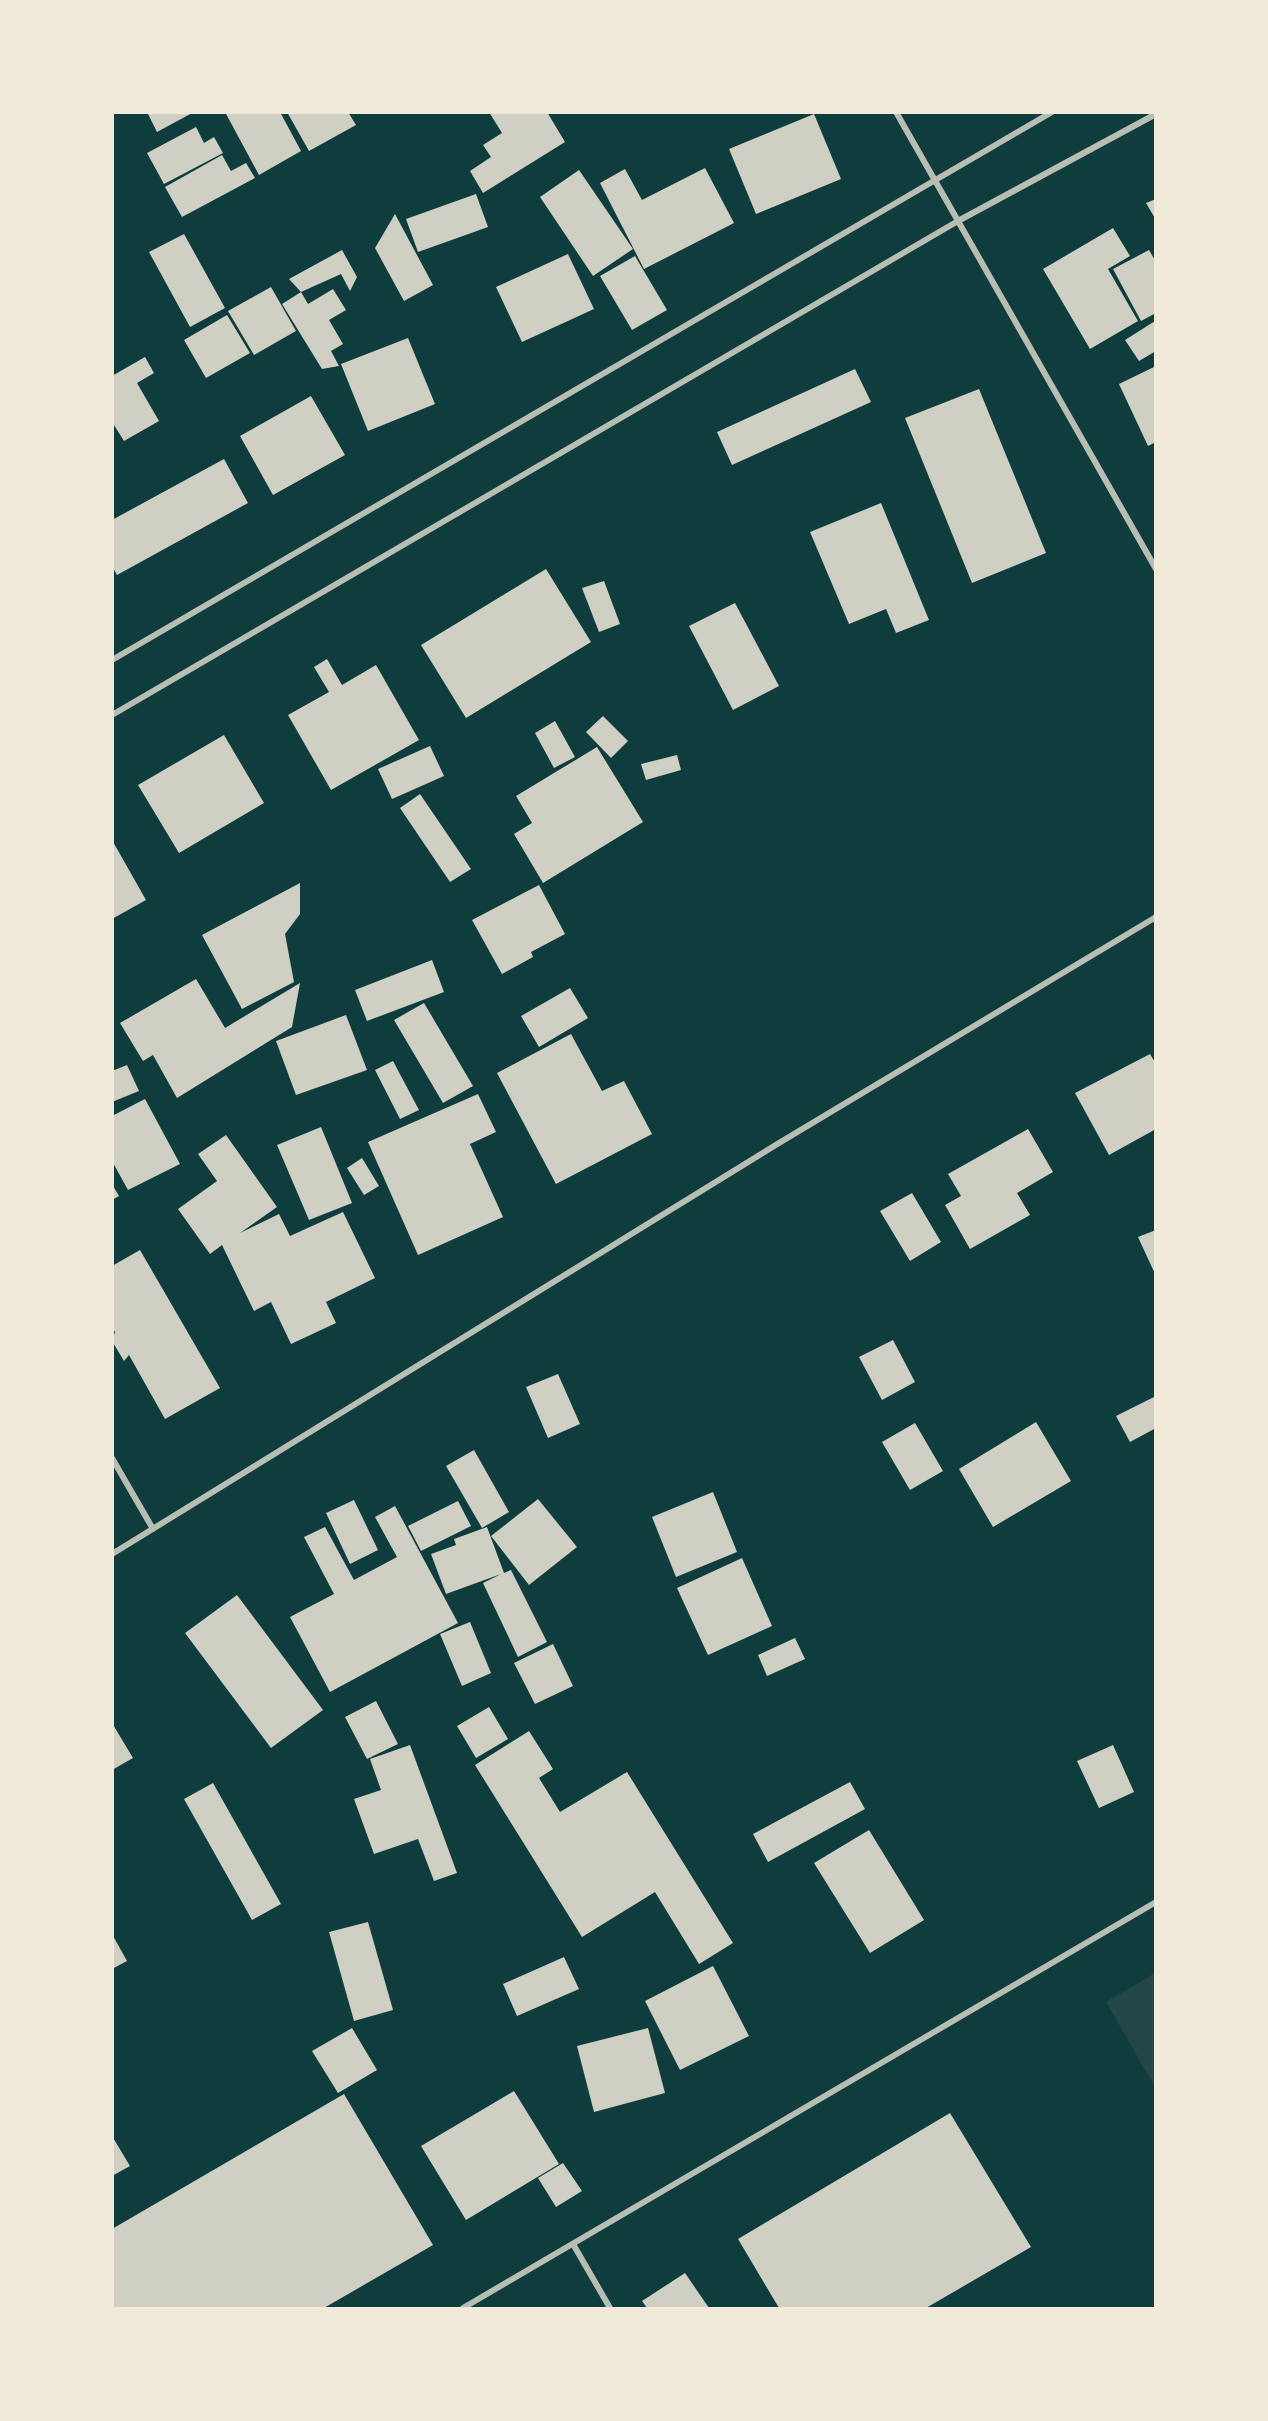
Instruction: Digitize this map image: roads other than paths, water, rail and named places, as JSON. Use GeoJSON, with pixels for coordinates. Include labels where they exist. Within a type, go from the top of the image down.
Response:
{"type":"FeatureCollection","features":[{"type":"Feature","properties":{"kind":"street"},"geometry":{"type":"LineString","coordinates":[[896,112],[1155,569]]}},
{"type":"Feature","properties":{"kind":"street"},"geometry":{"type":"LineString","coordinates":[[112,660],[1052,112]]}},
{"type":"Feature","properties":{"kind":"street"},"geometry":{"type":"LineString","coordinates":[[112,715],[958,221],[1155,114]]}},
{"type":"Feature","properties":{"kind":"street"},"geometry":{"type":"LineString","coordinates":[[112,1554],[769,1149],[1155,917]]}},
{"type":"Feature","properties":{"kind":"street"},"geometry":{"type":"LineString","coordinates":[[112,1458],[153,1529]]}},
{"type":"Feature","properties":{"kind":"street"},"geometry":{"type":"LineString","coordinates":[[463,2308],[1155,1902]]}},
{"type":"Feature","properties":{"kind":"street"},"geometry":{"type":"LineString","coordinates":[[573,2244],[610,2308]]}}]}
